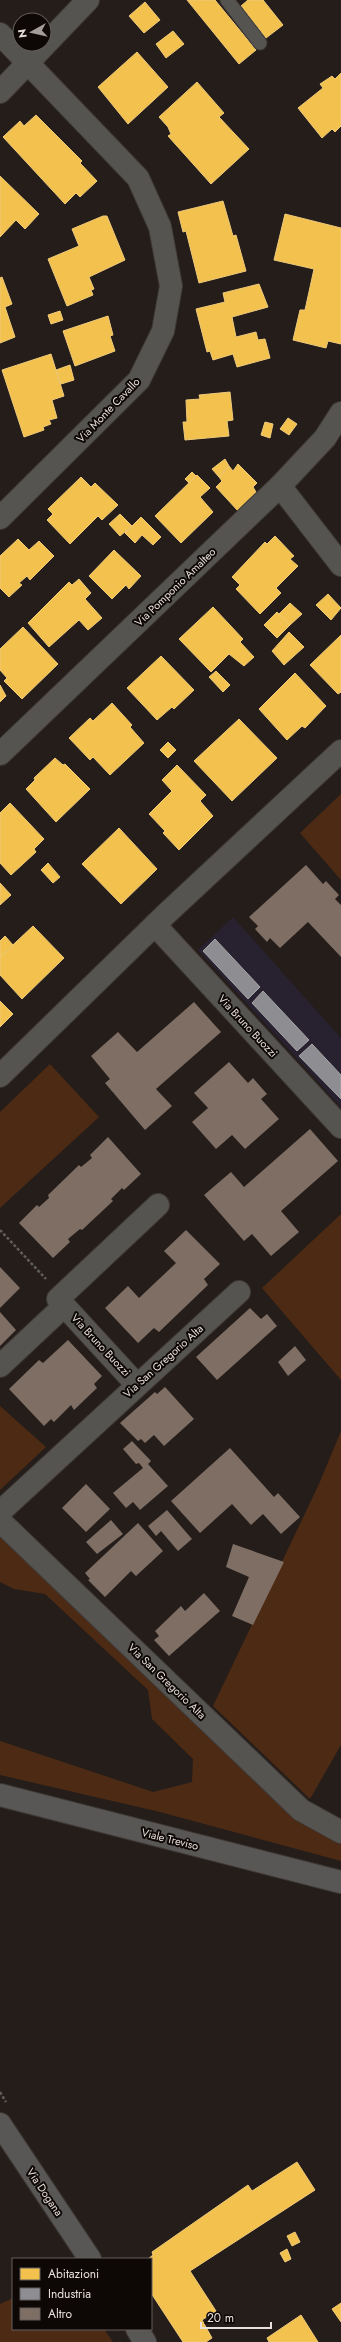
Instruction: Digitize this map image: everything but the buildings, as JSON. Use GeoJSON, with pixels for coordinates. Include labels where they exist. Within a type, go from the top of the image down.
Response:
{"type":"FeatureCollection","features":[{"type":"Feature","properties":{"kind":"main road","name":"Viale Treviso"},"geometry":{"type":"LineString","coordinates":[[0,1795],[341,1882]]}},
{"type":"Feature","properties":{"kind":"main road","name":"Via Dogana"},"geometry":{"type":"LineString","coordinates":[[0,2124],[89,2258]]}},
{"type":"Feature","properties":{"kind":"main road"},"geometry":{"type":"LineString","coordinates":[[138,2330],[145,2342]]}},
{"type":"Feature","properties":{"kind":"street"},"geometry":{"type":"LineString","coordinates":[[0,92],[88,0]]}},
{"type":"Feature","properties":{"kind":"street","name":"Via Monte Cavallo"},"geometry":{"type":"LineString","coordinates":[[0,34],[138,178],[160,227],[171,286],[163,331],[139,380],[0,518]]}},
{"type":"Feature","properties":{"kind":"street","name":"Via Pomponio Amalteo"},"geometry":{"type":"LineString","coordinates":[[0,754],[280,486],[325,438],[341,412]]}},
{"type":"Feature","properties":{"kind":"street"},"geometry":{"type":"LineString","coordinates":[[280,486],[341,565]]}},
{"type":"Feature","properties":{"kind":"street"},"geometry":{"type":"LineString","coordinates":[[0,1076],[155,925],[341,751]]}},
{"type":"Feature","properties":{"kind":"street","name":"Via Bruno Buozzi"},"geometry":{"type":"LineString","coordinates":[[155,925],[341,1127]]}},
{"type":"Feature","properties":{"kind":"street","name":"Via Bruno Buozzi"},"geometry":{"type":"LineString","coordinates":[[0,1366],[158,1205]]}},
{"type":"Feature","properties":{"kind":"street","name":"Via San Gregorio Alta"},"geometry":{"type":"LineString","coordinates":[[0,1512],[239,1292]]}},
{"type":"Feature","properties":{"kind":"street","name":"Via Bruno Buozzi"},"geometry":{"type":"LineString","coordinates":[[63,1301],[137,1385]]}},
{"type":"Feature","properties":{"kind":"street","name":"Via San Gregorio Alta"},"geometry":{"type":"LineString","coordinates":[[0,1521],[301,1810],[341,1832]]}},
{"type":"Feature","properties":{"kind":"lane"},"geometry":{"type":"LineString","coordinates":[[227,0],[260,43]]}},
{"type":"Feature","properties":{"kind":"path"},"geometry":{"type":"LineString","coordinates":[[0,1230],[63,1301]]}},
{"type":"Feature","properties":{"kind":"shaded area"},"geometry":{"type":"Polygon","coordinates":[[[341,794],[341,880],[300,833],[341,794]]]}},
{"type":"Feature","properties":{"kind":"shaded area"},"geometry":{"type":"Polygon","coordinates":[[[233,917],[341,1038],[341,1107],[198,950],[233,917]]]}},
{"type":"Feature","properties":{"kind":"shaded area"},"geometry":{"type":"Polygon","coordinates":[[[50,1064],[99,1117],[0,1208],[0,1112],[50,1064]]]}},
{"type":"Feature","properties":{"kind":"shaded area"},"geometry":{"type":"Polygon","coordinates":[[[341,1214],[341,1380],[262,1288],[341,1214]]]}},
{"type":"Feature","properties":{"kind":"shaded area"},"geometry":{"type":"Polygon","coordinates":[[[0,1406],[46,1447],[0,1490],[0,1406]]]}},
{"type":"Feature","properties":{"kind":"shaded area"},"geometry":{"type":"Polygon","coordinates":[[[341,1431],[341,1745],[310,1799],[213,1706],[319,1484],[341,1431]]]}},
{"type":"Feature","properties":{"kind":"shaded area"},"geometry":{"type":"Polygon","coordinates":[[[0,1537],[205,1730],[341,1841],[341,1861],[160,1812],[0,1775],[0,1741],[153,1792],[192,1782],[193,1759],[152,1719],[148,1690],[45,1594],[14,1589],[0,1582],[0,1537]]]}},
{"type":"Feature","properties":{"kind":"shaded area"},"geometry":{"type":"Polygon","coordinates":[[[12,2298],[12,2330],[105,2330],[113,2342],[0,2342],[0,2304],[12,2298]]]}}]}
